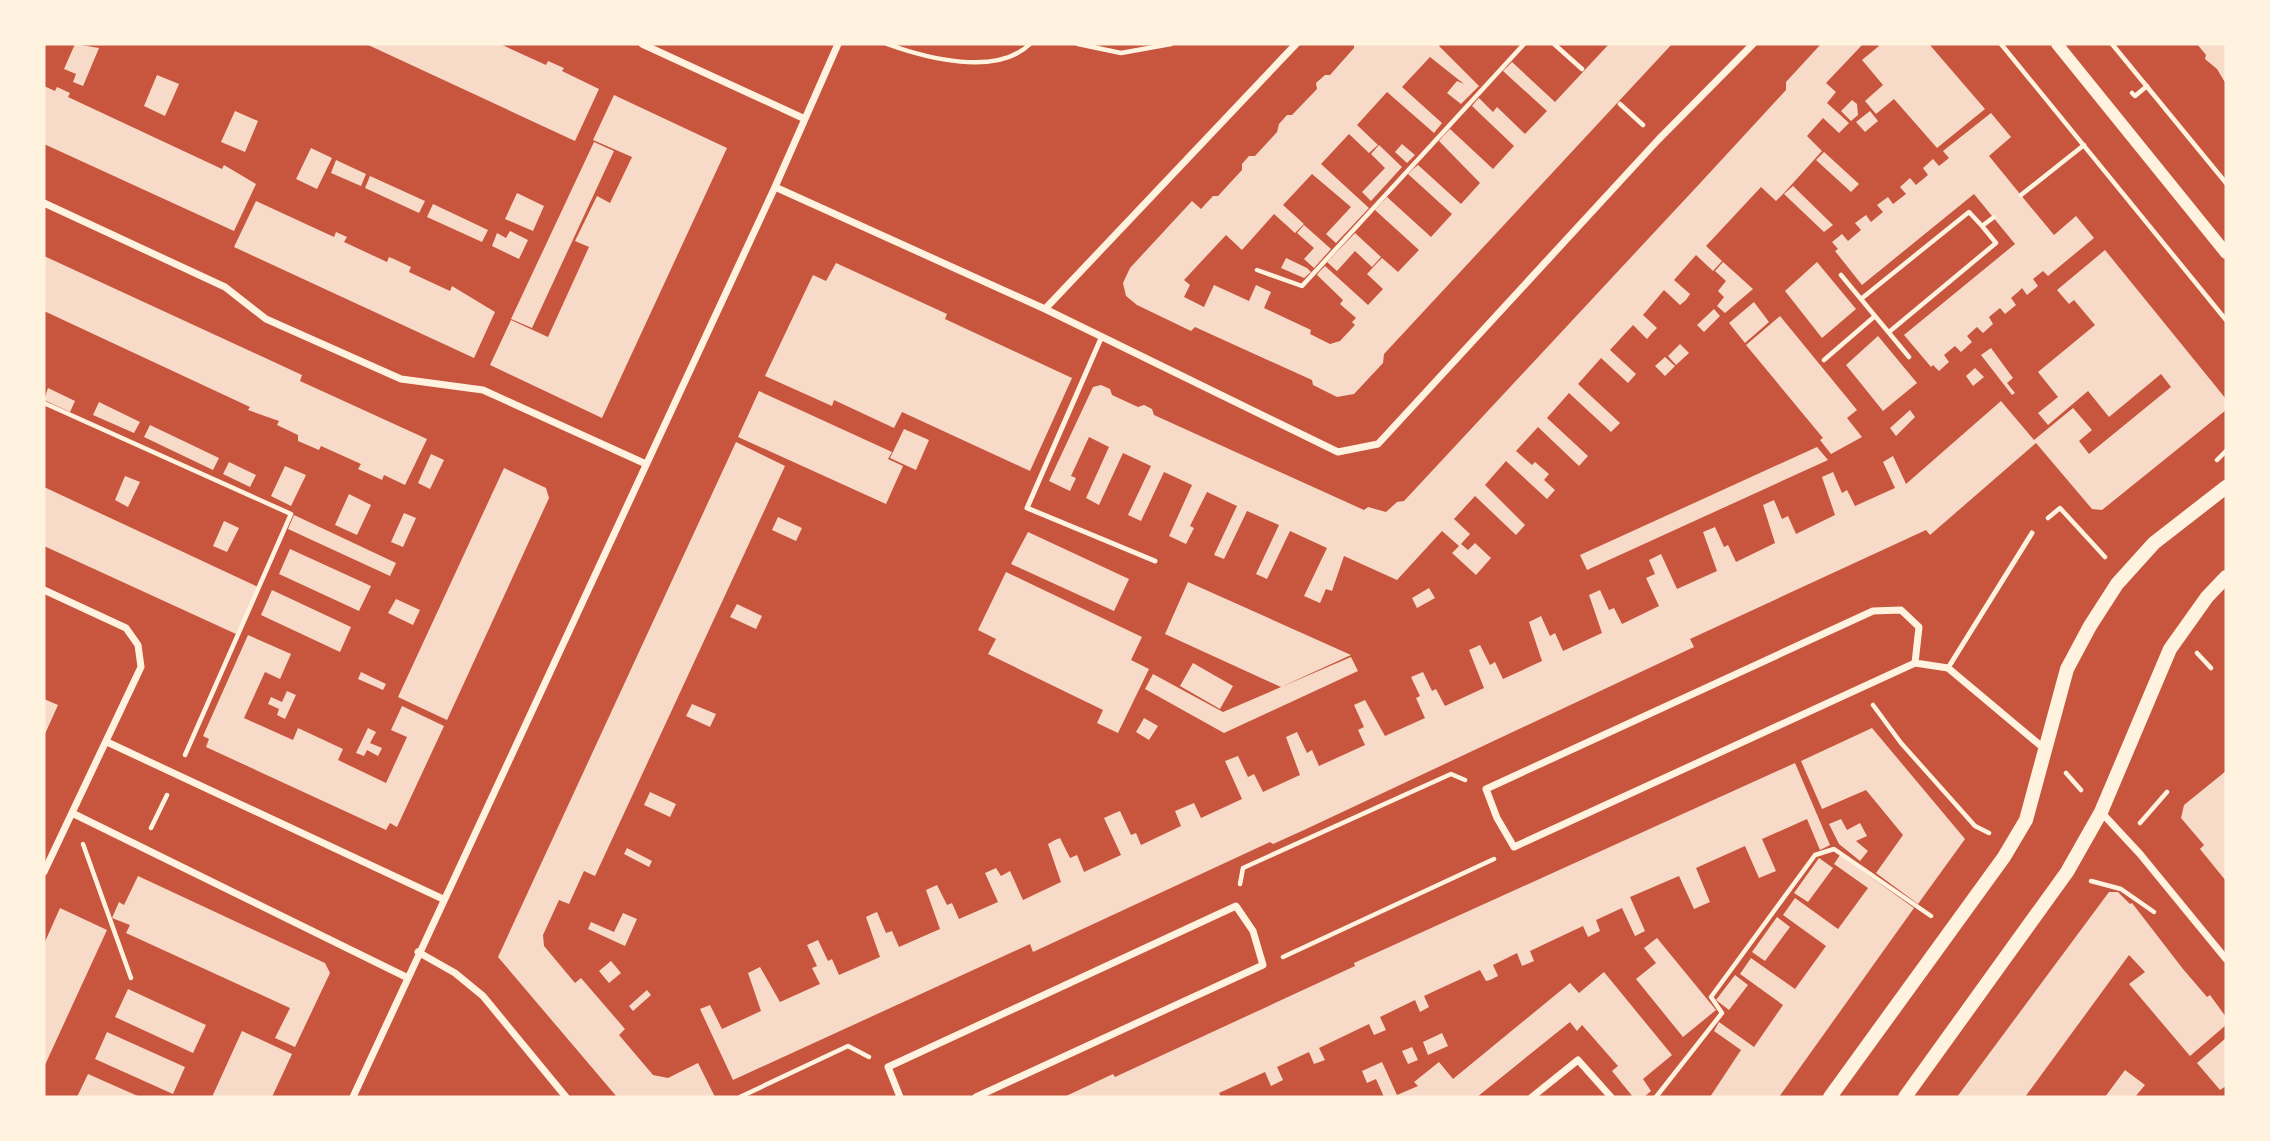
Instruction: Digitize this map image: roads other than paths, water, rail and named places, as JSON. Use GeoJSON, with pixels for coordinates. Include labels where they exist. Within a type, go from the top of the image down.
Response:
{"type":"FeatureCollection","features":[{"type":"Feature","properties":{"kind":"main road"},"geometry":{"type":"LineString","coordinates":[[1830,1097],[2004,857],[2026,820],[2047,751],[2067,668],[2117,584],[2154,543],[2226,487]]}},
{"type":"Feature","properties":{"kind":"main road"},"geometry":{"type":"LineString","coordinates":[[1905,1097],[2067,872],[2101,812],[2170,649],[2207,597],[2226,577]]}},
{"type":"Feature","properties":{"kind":"street"},"geometry":{"type":"LineString","coordinates":[[642,44],[805,120]]}},
{"type":"Feature","properties":{"kind":"street"},"geometry":{"type":"LineString","coordinates":[[353,1097],[406,977],[775,187],[838,44]]}},
{"type":"Feature","properties":{"kind":"street"},"geometry":{"type":"LineString","coordinates":[[1045,309],[1296,44]]}},
{"type":"Feature","properties":{"kind":"street"},"geometry":{"type":"LineString","coordinates":[[775,187],[1045,309],[1338,452],[1378,444],[1658,140],[1753,44]]}},
{"type":"Feature","properties":{"kind":"street"},"geometry":{"type":"LineString","coordinates":[[2057,44],[2226,253]]}},
{"type":"Feature","properties":{"kind":"street"},"geometry":{"type":"LineString","coordinates":[[44,203],[225,287],[266,319],[401,379],[483,390],[646,464]]}},
{"type":"Feature","properties":{"kind":"street"},"geometry":{"type":"LineString","coordinates":[[44,590],[126,628],[138,645],[141,667],[44,872]]}},
{"type":"Feature","properties":{"kind":"street"},"geometry":{"type":"LineString","coordinates":[[1915,663],[1919,627],[1901,610],[1873,611],[1486,789],[1497,818],[1514,847],[1915,663],[1948,668],[2047,751]]}},
{"type":"Feature","properties":{"kind":"street"},"geometry":{"type":"LineString","coordinates":[[107,742],[443,899]]}},
{"type":"Feature","properties":{"kind":"street"},"geometry":{"type":"LineString","coordinates":[[2101,812],[2226,959]]}},
{"type":"Feature","properties":{"kind":"street"},"geometry":{"type":"LineString","coordinates":[[72,813],[406,977]]}},
{"type":"Feature","properties":{"kind":"street"},"geometry":{"type":"LineString","coordinates":[[900,1097],[888,1067],[1236,906],[1253,931],[1263,965],[976,1097]]}},
{"type":"Feature","properties":{"kind":"street"},"geometry":{"type":"LineString","coordinates":[[418,952],[455,972],[483,996],[566,1097]]}},
{"type":"Feature","properties":{"kind":"street"},"geometry":{"type":"LineString","coordinates":[[1532,1097],[1578,1059],[1611,1097]]}},
{"type":"Feature","properties":{"kind":"lane"},"geometry":{"type":"LineString","coordinates":[[1102,336],[1027,508],[1155,561]]}},
{"type":"Feature","properties":{"kind":"lane"},"geometry":{"type":"LineString","coordinates":[[1948,668],[2032,533]]}}]}
